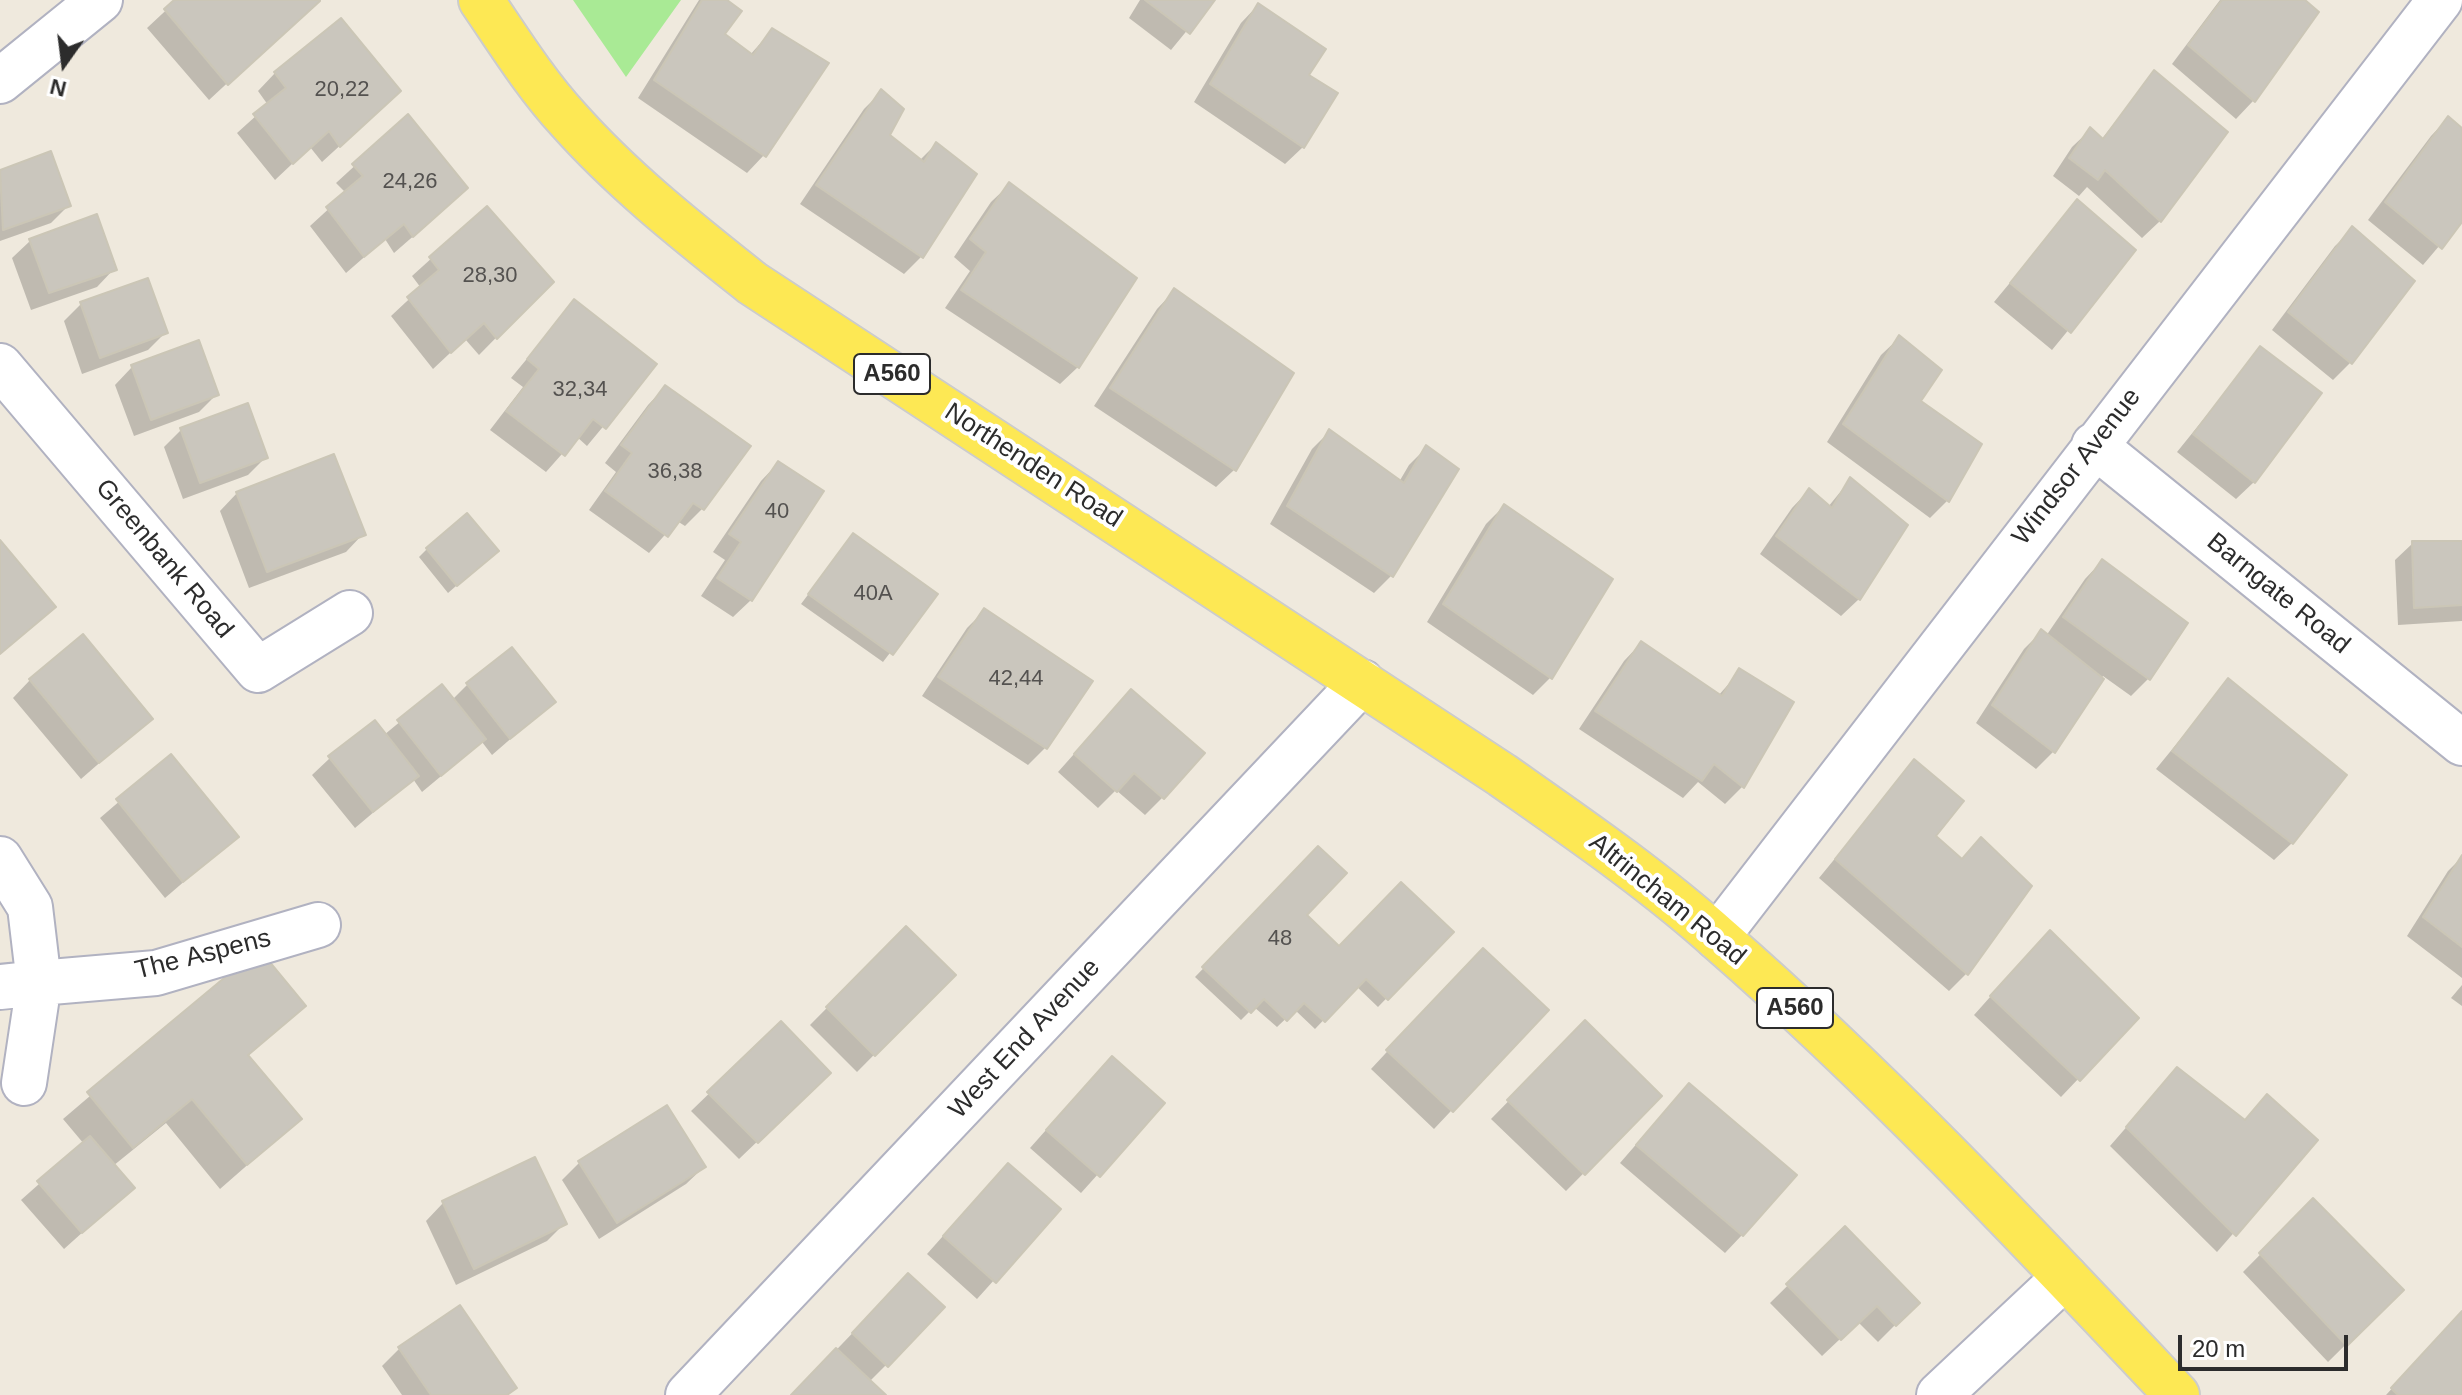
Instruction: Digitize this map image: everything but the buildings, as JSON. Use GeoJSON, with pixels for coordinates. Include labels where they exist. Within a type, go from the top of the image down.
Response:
{"type":"FeatureCollection","features":[{"type":"Feature","properties":{"kind":"main road","name":"Northenden Road"},"geometry":{"type":"LineString","coordinates":[[481,0],[531,74],[569,120],[667,214],[752,283],[1362,682]]}},
{"type":"Feature","properties":{"kind":"main road","name":"Altrincham Road"},"geometry":{"type":"LineString","coordinates":[[1362,682],[1597,843],[1717,937],[1903,1111],[2177,1395]]}},
{"type":"Feature","properties":{"kind":"street"},"geometry":{"type":"LineString","coordinates":[[0,81],[100,0]]}},
{"type":"Feature","properties":{"kind":"street","name":"Windsor Avenue"},"geometry":{"type":"LineString","coordinates":[[1717,937],[2440,0]]}},
{"type":"Feature","properties":{"kind":"street","name":"Greenbank Road"},"geometry":{"type":"LineString","coordinates":[[0,366],[258,670],[350,613]]}},
{"type":"Feature","properties":{"kind":"street","name":"Barngate Road"},"geometry":{"type":"LineString","coordinates":[[2094,445],[2462,743]]}},
{"type":"Feature","properties":{"kind":"street","name":"West End Avenue"},"geometry":{"type":"LineString","coordinates":[[688,1395],[1362,682]]}},
{"type":"Feature","properties":{"kind":"street"},"geometry":{"type":"LineString","coordinates":[[0,859],[30,907],[19,985],[24,1083]]}},
{"type":"Feature","properties":{"kind":"street","name":"The Aspens"},"geometry":{"type":"LineString","coordinates":[[19,985],[156,973],[318,925]]}},
{"type":"Feature","properties":{"kind":"street"},"geometry":{"type":"LineString","coordinates":[[1939,1395],[2065,1277]]}},
{"type":"Feature","properties":{"kind":"green space"},"geometry":{"type":"Polygon","coordinates":[[[573,0],[681,0],[626,77],[573,0]]]}}]}
